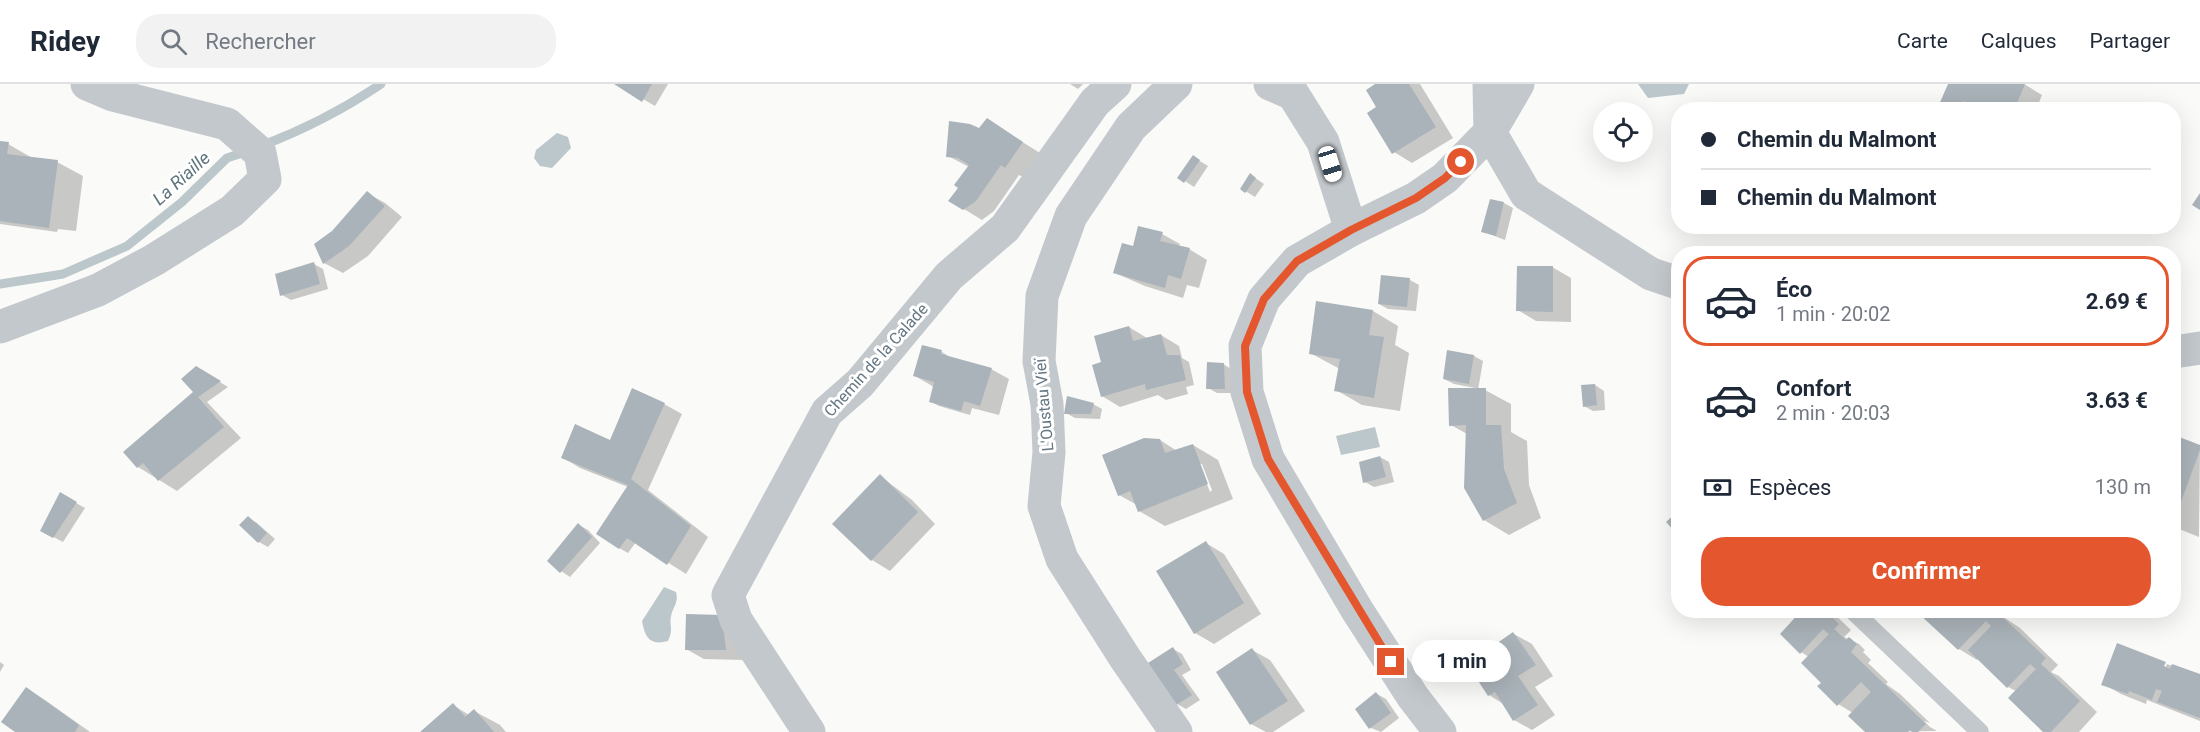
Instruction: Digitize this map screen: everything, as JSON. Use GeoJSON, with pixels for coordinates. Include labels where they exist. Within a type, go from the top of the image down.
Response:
{"type":"FeatureCollection","features":[{"type":"Feature","properties":{"kind":"street"},"geometry":{"type":"LineString","coordinates":[[0,327],[98,290],[154,260],[232,211],[265,179],[261,153],[226,124],[113,95],[87,84]]}},
{"type":"Feature","properties":{"kind":"street","name":"Chemin de la Calade"},"geometry":{"type":"LineString","coordinates":[[808,732],[736,620],[728,595],[827,412],[860,383],[949,276],[1005,228],[1095,102],[1115,84]]}},
{"type":"Feature","properties":{"kind":"street","name":"L'Oustau Vieï"},"geometry":{"type":"LineString","coordinates":[[1176,84],[1131,127],[1071,216],[1042,296],[1039,361],[1047,404],[1049,452],[1044,506],[1062,559],[1125,658],[1176,732]]}},
{"type":"Feature","properties":{"kind":"street"},"geometry":{"type":"LineString","coordinates":[[1270,84],[1293,94],[1323,142],[1351,230]]}},
{"type":"Feature","properties":{"kind":"street"},"geometry":{"type":"LineString","coordinates":[[1489,84],[1490,132],[1526,194],[1651,274],[1671,281]]}},
{"type":"Feature","properties":{"kind":"street"},"geometry":{"type":"LineString","coordinates":[[1440,732],[1413,697],[1357,610],[1268,459],[1247,392],[1245,346],[1264,299],[1297,261],[1351,230],[1416,198],[1445,178],[1490,132],[1518,84]]}},
{"type":"Feature","properties":{"kind":"street"},"geometry":{"type":"LineString","coordinates":[[2181,351],[2200,348]]}},
{"type":"Feature","properties":{"kind":"lane"},"geometry":{"type":"LineString","coordinates":[[1860,618],[1980,732]]}},
{"type":"Feature","properties":{"kind":"shaded area"},"geometry":{"type":"Polygon","coordinates":[[[1638,84],[1689,84],[1684,94],[1648,98],[1638,84]]]}},
{"type":"Feature","properties":{"kind":"shaded area"},"geometry":{"type":"Polygon","coordinates":[[[557,133],[568,137],[571,148],[552,168],[540,166],[534,158],[536,150],[557,133]]]}},
{"type":"Feature","properties":{"kind":"shaded area"},"geometry":{"type":"Polygon","coordinates":[[[1375,427],[1380,447],[1341,455],[1336,436],[1375,427]]]}},
{"type":"Feature","properties":{"kind":"shaded area"},"geometry":{"type":"Polygon","coordinates":[[[664,587],[676,592],[677,599],[671,616],[671,633],[668,641],[656,642],[647,636],[642,621],[664,587]]]}},
{"type":"Feature","properties":{"kind":"building"},"geometry":{"type":"Polygon","coordinates":[[[614,84],[652,84],[642,102],[614,84]]]}},
{"type":"Feature","properties":{"kind":"building"},"geometry":{"type":"Polygon","coordinates":[[[1375,84],[1409,84],[1436,127],[1392,154],[1367,113],[1376,107],[1366,90],[1375,84]]]}},
{"type":"Feature","properties":{"kind":"building"},"geometry":{"type":"Polygon","coordinates":[[[1948,84],[2025,84],[2017,102],[1940,102],[1948,84]]]}},
{"type":"Feature","properties":{"kind":"building"},"geometry":{"type":"Polygon","coordinates":[[[987,118],[1023,142],[1005,168],[1001,165],[976,201],[963,210],[948,201],[958,188],[954,185],[969,165],[958,158],[946,157],[949,121],[970,124],[979,128],[987,118]]]}},
{"type":"Feature","properties":{"kind":"building"},"geometry":{"type":"Polygon","coordinates":[[[0,141],[9,142],[7,154],[58,160],[49,228],[0,221],[0,141]]]}},
{"type":"Feature","properties":{"kind":"building"},"geometry":{"type":"Polygon","coordinates":[[[1193,155],[1200,160],[1184,183],[1177,178],[1193,155]]]}},
{"type":"Feature","properties":{"kind":"building"},"geometry":{"type":"Polygon","coordinates":[[[1250,173],[1256,178],[1245,193],[1240,189],[1250,173]]]}},
{"type":"Feature","properties":{"kind":"building"},"geometry":{"type":"Polygon","coordinates":[[[367,191],[385,206],[349,246],[323,264],[314,244],[332,231],[367,191]]]}},
{"type":"Feature","properties":{"kind":"building"},"geometry":{"type":"Polygon","coordinates":[[[2200,193],[2200,210],[2192,205],[2200,193]]]}},
{"type":"Feature","properties":{"kind":"building"},"geometry":{"type":"Polygon","coordinates":[[[1490,199],[1504,202],[1496,236],[1481,232],[1490,199]]]}},
{"type":"Feature","properties":{"kind":"building"},"geometry":{"type":"Polygon","coordinates":[[[1138,226],[1163,232],[1160,241],[1190,248],[1181,279],[1168,275],[1165,288],[1113,273],[1122,243],[1133,246],[1138,226]]]}},
{"type":"Feature","properties":{"kind":"building"},"geometry":{"type":"Polygon","coordinates":[[[314,262],[320,284],[280,296],[275,274],[314,262]]]}},
{"type":"Feature","properties":{"kind":"building"},"geometry":{"type":"Polygon","coordinates":[[[1517,266],[1553,266],[1553,312],[1516,311],[1517,266]]]}},
{"type":"Feature","properties":{"kind":"building"},"geometry":{"type":"Polygon","coordinates":[[[1381,275],[1410,278],[1407,307],[1378,304],[1381,275]]]}},
{"type":"Feature","properties":{"kind":"building"},"geometry":{"type":"Polygon","coordinates":[[[1316,301],[1373,310],[1369,335],[1384,337],[1374,398],[1334,391],[1340,359],[1309,354],[1316,301]]]}},
{"type":"Feature","properties":{"kind":"building"},"geometry":{"type":"Polygon","coordinates":[[[1129,326],[1133,341],[1161,334],[1167,355],[1180,355],[1186,380],[1146,390],[1145,384],[1101,397],[1092,365],[1101,362],[1094,336],[1129,326]]]}},
{"type":"Feature","properties":{"kind":"building"},"geometry":{"type":"Polygon","coordinates":[[[922,345],[942,350],[941,354],[992,368],[980,406],[964,401],[961,411],[929,402],[934,382],[913,376],[922,345]]]}},
{"type":"Feature","properties":{"kind":"building"},"geometry":{"type":"Polygon","coordinates":[[[1447,350],[1474,355],[1469,384],[1443,379],[1447,350]]]}},
{"type":"Feature","properties":{"kind":"building"},"geometry":{"type":"Polygon","coordinates":[[[1207,362],[1224,363],[1225,389],[1206,389],[1207,362]]]}},
{"type":"Feature","properties":{"kind":"building"},"geometry":{"type":"Polygon","coordinates":[[[196,366],[221,381],[198,397],[224,427],[158,481],[143,463],[137,468],[123,452],[193,392],[181,379],[196,366]]]}},
{"type":"Feature","properties":{"kind":"building"},"geometry":{"type":"Polygon","coordinates":[[[1595,384],[1597,405],[1583,407],[1581,385],[1595,384]]]}},
{"type":"Feature","properties":{"kind":"building"},"geometry":{"type":"Polygon","coordinates":[[[632,388],[665,403],[631,479],[691,526],[667,565],[627,538],[619,549],[596,534],[628,485],[561,458],[575,424],[610,440],[632,388]]]}},
{"type":"Feature","properties":{"kind":"building"},"geometry":{"type":"Polygon","coordinates":[[[1448,388],[1486,388],[1486,425],[1501,425],[1504,469],[1517,503],[1483,521],[1464,488],[1466,425],[1449,426],[1448,388]]]}},
{"type":"Feature","properties":{"kind":"building"},"geometry":{"type":"Polygon","coordinates":[[[1067,396],[1094,403],[1091,414],[1064,414],[1067,396]]]}},
{"type":"Feature","properties":{"kind":"building"},"geometry":{"type":"Polygon","coordinates":[[[1144,438],[1160,439],[1165,453],[1193,444],[1208,484],[1138,512],[1130,491],[1118,496],[1102,455],[1144,438]]]}},
{"type":"Feature","properties":{"kind":"building"},"geometry":{"type":"Polygon","coordinates":[[[2181,438],[2200,445],[2181,502],[2181,438]]]}},
{"type":"Feature","properties":{"kind":"building"},"geometry":{"type":"Polygon","coordinates":[[[1380,456],[1386,477],[1363,483],[1359,462],[1380,456]]]}},
{"type":"Feature","properties":{"kind":"building"},"geometry":{"type":"Polygon","coordinates":[[[880,474],[918,512],[871,561],[832,524],[880,474]]]}},
{"type":"Feature","properties":{"kind":"building"},"geometry":{"type":"Polygon","coordinates":[[[60,492],[77,502],[53,538],[40,531],[60,492]]]}},
{"type":"Feature","properties":{"kind":"building"},"geometry":{"type":"Polygon","coordinates":[[[248,516],[267,533],[258,543],[239,525],[248,516]]]}},
{"type":"Feature","properties":{"kind":"building"},"geometry":{"type":"Polygon","coordinates":[[[1671,517],[1671,527],[1666,522],[1671,517]]]}},
{"type":"Feature","properties":{"kind":"building"},"geometry":{"type":"Polygon","coordinates":[[[578,523],[592,537],[560,573],[547,561],[578,523]]]}},
{"type":"Feature","properties":{"kind":"building"},"geometry":{"type":"Polygon","coordinates":[[[1206,541],[1244,603],[1194,634],[1156,571],[1206,541]]]}},
{"type":"Feature","properties":{"kind":"building"},"geometry":{"type":"Polygon","coordinates":[[[686,614],[722,615],[726,650],[685,650],[686,614]]]}},
{"type":"Feature","properties":{"kind":"building"},"geometry":{"type":"Polygon","coordinates":[[[1795,618],[1833,618],[1839,624],[1834,629],[1846,640],[1849,637],[1857,644],[1851,652],[1926,724],[1918,732],[1910,730],[1908,732],[1865,732],[1848,716],[1871,692],[1861,682],[1837,706],[1817,686],[1821,683],[1801,663],[1829,634],[1823,629],[1800,654],[1780,634],[1795,618]]]}},
{"type":"Feature","properties":{"kind":"building"},"geometry":{"type":"Polygon","coordinates":[[[1923,618],[2003,618],[2046,658],[2041,664],[2080,701],[2051,732],[2043,732],[2008,698],[2036,669],[2030,664],[2007,688],[1968,650],[1991,626],[1986,621],[1958,650],[1923,618]]]}},
{"type":"Feature","properties":{"kind":"building"},"geometry":{"type":"Polygon","coordinates":[[[1513,632],[1536,665],[1518,676],[1538,705],[1513,721],[1495,692],[1488,696],[1467,664],[1513,632]]]}},
{"type":"Feature","properties":{"kind":"building"},"geometry":{"type":"Polygon","coordinates":[[[2117,643],[2166,662],[2164,666],[2170,669],[2172,664],[2200,674],[2200,718],[2157,702],[2162,691],[2156,689],[2152,700],[2129,691],[2128,694],[2101,685],[2117,643]]]}},
{"type":"Feature","properties":{"kind":"building"},"geometry":{"type":"Polygon","coordinates":[[[1173,647],[1183,664],[1174,670],[1192,695],[1176,705],[1148,663],[1173,647]]]}},
{"type":"Feature","properties":{"kind":"building"},"geometry":{"type":"Polygon","coordinates":[[[1252,648],[1288,701],[1250,725],[1216,672],[1252,648]]]}},
{"type":"Feature","properties":{"kind":"building"},"geometry":{"type":"Polygon","coordinates":[[[26,687],[79,725],[75,732],[15,732],[1,722],[26,687]]]}},
{"type":"Feature","properties":{"kind":"building"},"geometry":{"type":"Polygon","coordinates":[[[1376,692],[1391,713],[1369,729],[1355,709],[1376,692]]]}},
{"type":"Feature","properties":{"kind":"building"},"geometry":{"type":"Polygon","coordinates":[[[453,703],[465,717],[474,709],[494,732],[420,732],[453,703]]]}},
{"type":"Feature","properties":{"kind":"waterway","name":"La Riaille"},"geometry":{"type":"LineString","coordinates":[[261,146],[323,118],[381,84]]}},
{"type":"Feature","properties":{"kind":"waterway","name":"La Riaille"},"geometry":{"type":"LineString","coordinates":[[0,284],[63,274],[127,246],[182,202],[227,158],[248,151]]}},
{"type":"Feature","properties":{"kind":"route"},"geometry":{"type":"LineString","coordinates":[[1391,662],[1357,610],[1268,459],[1247,392],[1245,346],[1264,299],[1297,261],[1351,230],[1416,198],[1445,178],[1461,162]]}}]}
